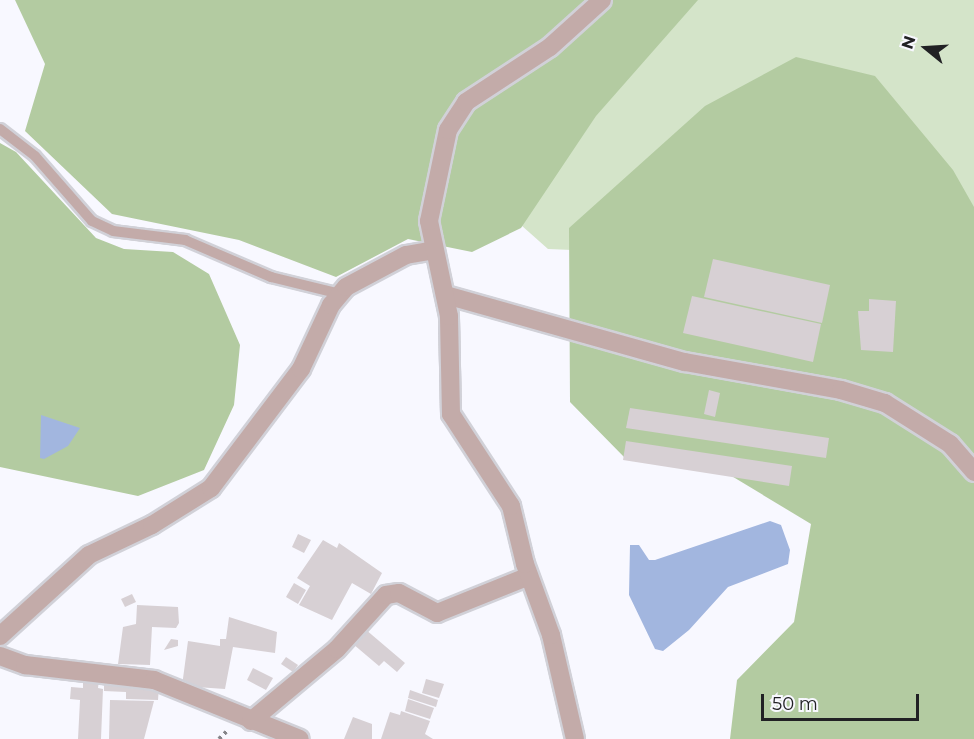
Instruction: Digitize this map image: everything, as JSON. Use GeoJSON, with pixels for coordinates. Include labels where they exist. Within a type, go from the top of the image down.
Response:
{"type":"FeatureCollection","features":[{"type":"Feature","properties":{"kind":"street"},"geometry":{"type":"LineString","coordinates":[[575,739],[550,635],[529,576],[511,506],[451,414],[446,295],[433,250],[429,221],[448,130],[466,102],[550,47],[602,0]]}},
{"type":"Feature","properties":{"kind":"street"},"geometry":{"type":"LineString","coordinates":[[0,636],[89,555],[152,525],[211,488],[242,453],[301,369],[340,294],[398,259],[433,250]]}},
{"type":"Feature","properties":{"kind":"street"},"geometry":{"type":"LineString","coordinates":[[446,295],[685,362],[842,390],[885,403],[950,444],[974,472]]}},
{"type":"Feature","properties":{"kind":"street"},"geometry":{"type":"LineString","coordinates":[[251,721],[337,649],[386,596],[399,593],[436,613],[529,576]]}},
{"type":"Feature","properties":{"kind":"street"},"geometry":{"type":"LineString","coordinates":[[0,656],[26,665],[154,680],[300,739]]}},
{"type":"Feature","properties":{"kind":"lane"},"geometry":{"type":"LineString","coordinates":[[0,129],[35,156],[92,221],[102,226],[185,240],[271,277],[340,294]]}},
{"type":"Feature","properties":{"kind":"green space"},"geometry":{"type":"Polygon","coordinates":[[[15,0],[698,0],[596,116],[521,228],[472,252],[408,239],[336,277],[239,240],[112,214],[25,131],[45,64],[15,0]]]}},
{"type":"Feature","properties":{"kind":"green space"},"geometry":{"type":"Polygon","coordinates":[[[637,0],[974,0],[974,400],[621,252],[548,249],[495,202],[637,0]]]}},
{"type":"Feature","properties":{"kind":"green space"},"geometry":{"type":"Polygon","coordinates":[[[796,57],[875,76],[953,170],[974,207],[974,739],[730,739],[737,680],[794,622],[811,524],[705,460],[625,458],[570,402],[569,228],[705,106],[796,57]]]}},
{"type":"Feature","properties":{"kind":"green space"},"geometry":{"type":"Polygon","coordinates":[[[0,143],[16,152],[96,238],[124,249],[173,252],[209,274],[240,345],[234,405],[204,470],[138,496],[0,467],[0,143]]]}},
{"type":"Feature","properties":{"kind":"water"},"geometry":{"type":"Polygon","coordinates":[[[41,415],[80,428],[68,446],[44,459],[40,458],[41,415]]]}},
{"type":"Feature","properties":{"kind":"water"},"geometry":{"type":"Polygon","coordinates":[[[770,521],[781,525],[790,550],[788,564],[728,587],[689,630],[663,651],[655,649],[629,595],[630,545],[639,545],[649,560],[655,560],[770,521]]]}},
{"type":"Feature","properties":{"kind":"building"},"geometry":{"type":"Polygon","coordinates":[[[713,259],[830,285],[822,323],[704,297],[713,259]]]}},
{"type":"Feature","properties":{"kind":"building"},"geometry":{"type":"Polygon","coordinates":[[[692,296],[821,324],[813,362],[683,333],[692,296]]]}},
{"type":"Feature","properties":{"kind":"building"},"geometry":{"type":"Polygon","coordinates":[[[869,299],[896,301],[893,352],[861,350],[858,311],[869,311],[869,299]]]}},
{"type":"Feature","properties":{"kind":"building"},"geometry":{"type":"Polygon","coordinates":[[[709,390],[720,393],[715,417],[704,414],[709,390]]]}},
{"type":"Feature","properties":{"kind":"building"},"geometry":{"type":"Polygon","coordinates":[[[630,408],[829,438],[826,458],[626,428],[630,408]]]}},
{"type":"Feature","properties":{"kind":"building"},"geometry":{"type":"Polygon","coordinates":[[[626,441],[792,466],[789,486],[623,460],[626,441]]]}},
{"type":"Feature","properties":{"kind":"building"},"geometry":{"type":"Polygon","coordinates":[[[298,534],[311,540],[304,553],[292,547],[298,534]]]}},
{"type":"Feature","properties":{"kind":"building"},"geometry":{"type":"Polygon","coordinates":[[[323,540],[337,548],[339,543],[382,573],[371,594],[352,583],[332,620],[299,605],[310,586],[297,578],[323,540]]]}},
{"type":"Feature","properties":{"kind":"building"},"geometry":{"type":"Polygon","coordinates":[[[294,583],[306,590],[298,604],[286,597],[294,583]]]}},
{"type":"Feature","properties":{"kind":"building"},"geometry":{"type":"Polygon","coordinates":[[[132,594],[136,602],[125,607],[121,599],[132,594]]]}},
{"type":"Feature","properties":{"kind":"building"},"geometry":{"type":"Polygon","coordinates":[[[137,605],[178,607],[179,623],[176,628],[152,627],[150,665],[118,664],[123,627],[136,624],[137,605]]]}},
{"type":"Feature","properties":{"kind":"building"},"geometry":{"type":"Polygon","coordinates":[[[229,617],[277,632],[275,653],[233,647],[225,689],[182,686],[188,641],[220,646],[220,639],[226,639],[229,617]]]}},
{"type":"Feature","properties":{"kind":"building"},"geometry":{"type":"Polygon","coordinates":[[[365,629],[405,663],[397,672],[384,661],[379,666],[353,644],[365,629]]]}},
{"type":"Feature","properties":{"kind":"building"},"geometry":{"type":"Polygon","coordinates":[[[171,639],[178,640],[178,646],[164,650],[171,639]]]}},
{"type":"Feature","properties":{"kind":"building"},"geometry":{"type":"Polygon","coordinates":[[[286,657],[298,665],[293,672],[281,664],[286,657]]]}},
{"type":"Feature","properties":{"kind":"building"},"geometry":{"type":"Polygon","coordinates":[[[253,668],[273,678],[266,690],[247,680],[253,668]]]}},
{"type":"Feature","properties":{"kind":"building"},"geometry":{"type":"Polygon","coordinates":[[[83,679],[99,680],[98,688],[103,689],[101,739],[78,739],[80,700],[70,699],[71,687],[83,688],[83,679]]]}},
{"type":"Feature","properties":{"kind":"building"},"geometry":{"type":"Polygon","coordinates":[[[426,679],[444,684],[439,698],[422,693],[426,679]]]}},
{"type":"Feature","properties":{"kind":"building"},"geometry":{"type":"Polygon","coordinates":[[[104,680],[159,686],[158,700],[126,699],[126,692],[104,691],[104,680]]]}},
{"type":"Feature","properties":{"kind":"building"},"geometry":{"type":"Polygon","coordinates":[[[410,690],[438,700],[436,707],[408,698],[410,690]]]}},
{"type":"Feature","properties":{"kind":"building"},"geometry":{"type":"Polygon","coordinates":[[[408,699],[434,708],[430,719],[405,711],[408,699]]]}},
{"type":"Feature","properties":{"kind":"building"},"geometry":{"type":"Polygon","coordinates":[[[110,700],[154,701],[144,739],[109,739],[110,700]]]}},
{"type":"Feature","properties":{"kind":"building"},"geometry":{"type":"Polygon","coordinates":[[[401,711],[430,721],[425,734],[433,739],[381,739],[390,712],[400,715],[401,711]]]}},
{"type":"Feature","properties":{"kind":"building"},"geometry":{"type":"Polygon","coordinates":[[[353,717],[372,724],[372,739],[344,739],[353,717]]]}}]}
